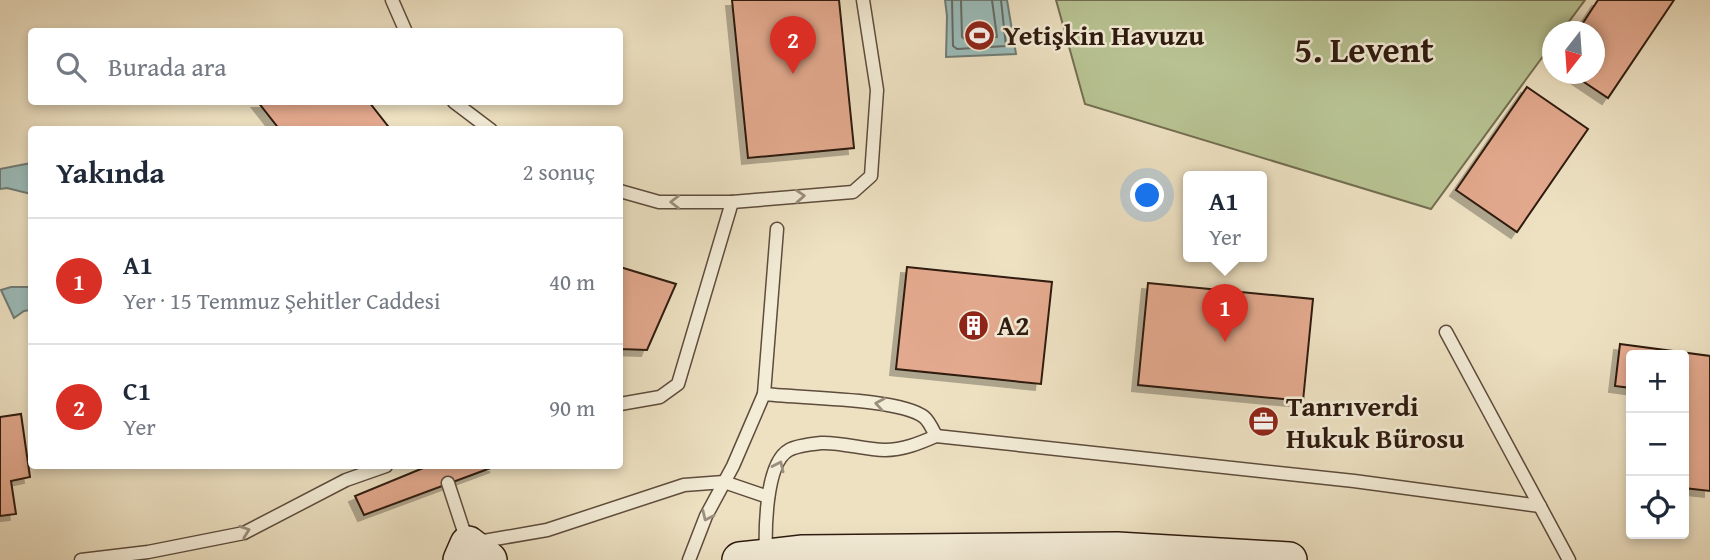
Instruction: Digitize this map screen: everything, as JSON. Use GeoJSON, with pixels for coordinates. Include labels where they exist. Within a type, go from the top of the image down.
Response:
{"type":"FeatureCollection","features":[{"type":"Feature","properties":{"kind":"main road"},"geometry":{"type":"LineString","coordinates":[[753,558],[803,553],[1124,555],[1289,560]]}},
{"type":"Feature","properties":{"kind":"lane"},"geometry":{"type":"LineString","coordinates":[[393,0],[404,28]]}},
{"type":"Feature","properties":{"kind":"lane"},"geometry":{"type":"LineString","coordinates":[[623,192],[659,202],[732,202],[853,192],[871,176],[877,90],[863,0]]}},
{"type":"Feature","properties":{"kind":"lane"},"geometry":{"type":"LineString","coordinates":[[458,105],[486,126]]}},
{"type":"Feature","properties":{"kind":"lane"},"geometry":{"type":"LineString","coordinates":[[623,403],[660,397],[678,384],[732,202]]}},
{"type":"Feature","properties":{"kind":"lane"},"geometry":{"type":"LineString","coordinates":[[688,560],[764,394],[777,229]]}},
{"type":"Feature","properties":{"kind":"lane"},"geometry":{"type":"LineString","coordinates":[[1446,332],[1569,560]]}},
{"type":"Feature","properties":{"kind":"lane"},"geometry":{"type":"LineString","coordinates":[[764,394],[875,403],[907,409],[925,418],[936,436]]}},
{"type":"Feature","properties":{"kind":"lane"},"geometry":{"type":"LineString","coordinates":[[753,558],[765,529],[768,497],[778,462],[789,450],[822,443],[885,450],[914,446],[936,436],[1353,481],[1540,506]]}},
{"type":"Feature","properties":{"kind":"lane"},"geometry":{"type":"LineString","coordinates":[[81,560],[148,552],[244,533],[345,480],[377,469]]}},
{"type":"Feature","properties":{"kind":"lane"},"geometry":{"type":"LineString","coordinates":[[448,483],[472,552],[684,485],[724,482],[768,497]]}},
{"type":"Feature","properties":{"kind":"green space"},"geometry":{"type":"Polygon","coordinates":[[[1056,0],[1585,0],[1569,21],[1542,21],[1542,58],[1431,209],[1085,104],[1056,0]]]}},
{"type":"Feature","properties":{"kind":"water","name":"Yetişkin Havuzu"},"geometry":{"type":"Polygon","coordinates":[[[945,0],[1007,0],[1016,54],[946,57],[945,0]]]}},
{"type":"Feature","properties":{"kind":"water"},"geometry":{"type":"Polygon","coordinates":[[[28,164],[28,193],[0,189],[0,169],[28,164]]]}},
{"type":"Feature","properties":{"kind":"water"},"geometry":{"type":"Polygon","coordinates":[[[28,287],[28,310],[14,318],[1,290],[28,287]]]}},
{"type":"Feature","properties":{"kind":"building"},"geometry":{"type":"Polygon","coordinates":[[[732,0],[839,0],[854,148],[748,158],[732,0]]]}},
{"type":"Feature","properties":{"kind":"building"},"geometry":{"type":"Polygon","coordinates":[[[1598,0],[1674,0],[1608,98],[1587,84],[1605,84],[1605,21],[1584,21],[1598,0]]]}},
{"type":"Feature","properties":{"kind":"building"},"geometry":{"type":"Polygon","coordinates":[[[1527,87],[1588,129],[1517,232],[1456,190],[1527,87]]]}},
{"type":"Feature","properties":{"kind":"building"},"geometry":{"type":"Polygon","coordinates":[[[260,105],[371,105],[388,126],[277,126],[260,105]]]}},
{"type":"Feature","properties":{"kind":"building","name":"A2"},"geometry":{"type":"Polygon","coordinates":[[[907,267],[1052,282],[1041,384],[896,369],[907,267]]]}},
{"type":"Feature","properties":{"kind":"building"},"geometry":{"type":"Polygon","coordinates":[[[623,268],[676,284],[647,350],[623,349],[623,268]]]}},
{"type":"Feature","properties":{"kind":"building"},"geometry":{"type":"Polygon","coordinates":[[[1148,283],[1313,299],[1303,401],[1138,385],[1148,283]]]}},
{"type":"Feature","properties":{"kind":"building"},"geometry":{"type":"Polygon","coordinates":[[[1620,344],[1665,350],[1626,350],[1626,387],[1615,386],[1620,344]]]}},
{"type":"Feature","properties":{"kind":"building"},"geometry":{"type":"Polygon","coordinates":[[[1689,353],[1710,356],[1710,491],[1689,489],[1689,353]]]}},
{"type":"Feature","properties":{"kind":"building"},"geometry":{"type":"Polygon","coordinates":[[[21,414],[30,477],[11,481],[16,514],[0,516],[0,417],[21,414]]]}},
{"type":"Feature","properties":{"kind":"building"},"geometry":{"type":"Polygon","coordinates":[[[421,469],[488,469],[364,515],[355,496],[421,469]]]}},
{"type":"Feature","properties":{"kind":"place","name":"Yetişkin Havuzu"},"geometry":{"type":"Point","coordinates":[980,35]}},
{"type":"Feature","properties":{"kind":"place","name":"C1"},"geometry":{"type":"Point","coordinates":[793,74]}},
{"type":"Feature","properties":{"kind":"place","name":"A2"},"geometry":{"type":"Point","coordinates":[974,325]}},
{"type":"Feature","properties":{"kind":"place","name":"A1"},"geometry":{"type":"Point","coordinates":[1225,342]}},
{"type":"Feature","properties":{"kind":"place","name":"Tanrıverdi Hukuk Bürosu"},"geometry":{"type":"Point","coordinates":[1263,422]}},
{"type":"Feature","properties":{"kind":"district","name":"5. Levent"},"geometry":{"type":"Point","coordinates":[1364,50]}}]}
